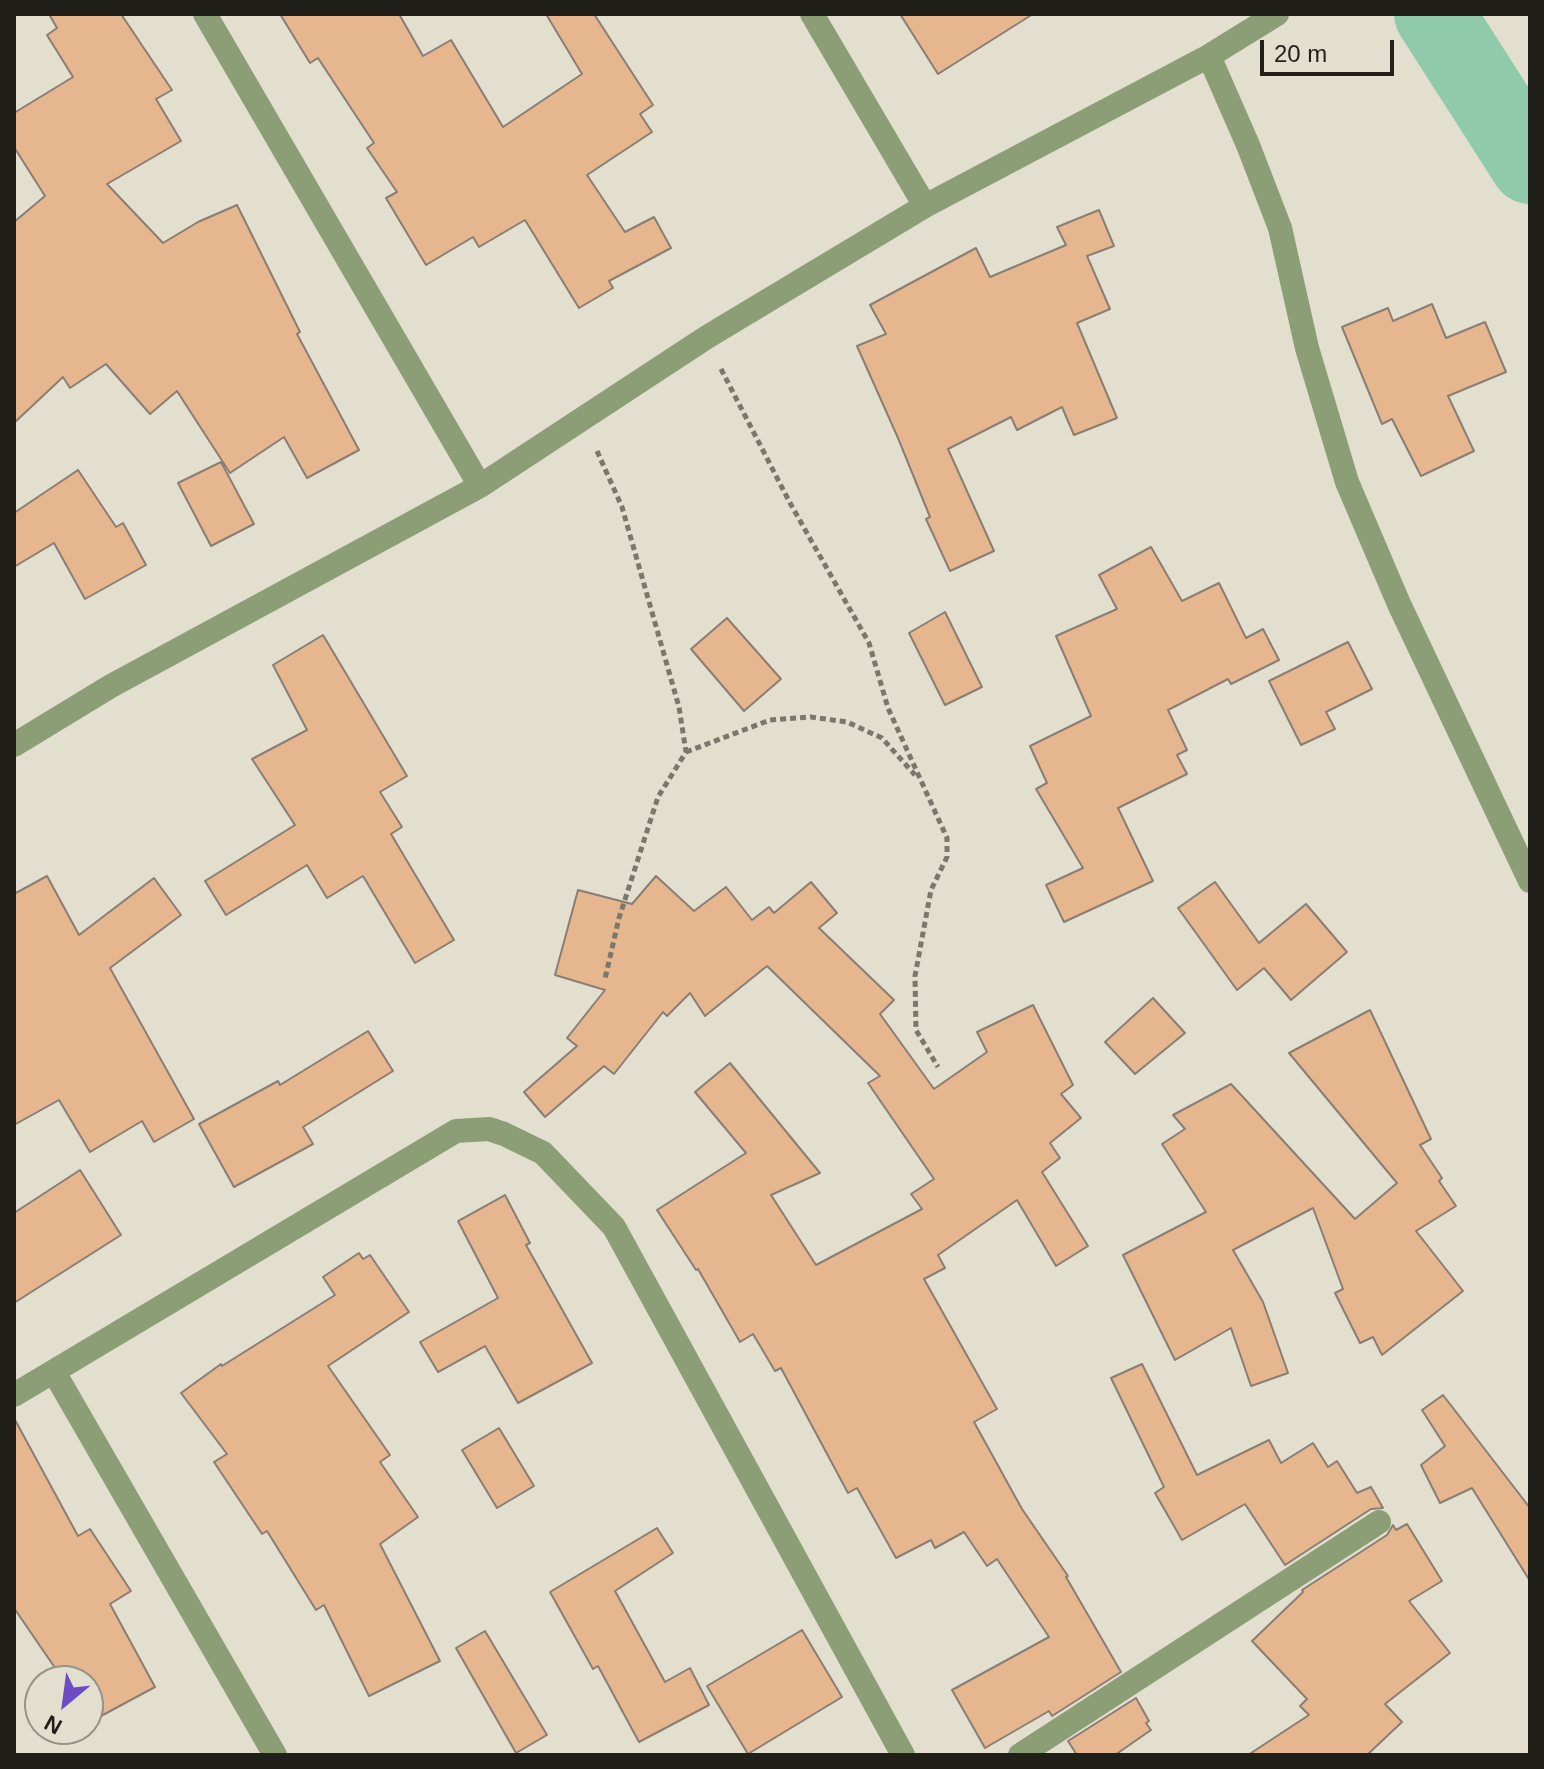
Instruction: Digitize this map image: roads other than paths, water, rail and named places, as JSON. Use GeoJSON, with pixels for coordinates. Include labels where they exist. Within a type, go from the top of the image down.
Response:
{"type":"FeatureCollection","features":[{"type":"Feature","properties":{"kind":"street"},"geometry":{"type":"LineString","coordinates":[[205,14],[480,486]]}},
{"type":"Feature","properties":{"kind":"street"},"geometry":{"type":"LineString","coordinates":[[812,14],[925,206]]}},
{"type":"Feature","properties":{"kind":"street"},"geometry":{"type":"LineString","coordinates":[[14,745],[111,686],[480,486],[707,337],[925,206],[1209,56],[1277,14]]}},
{"type":"Feature","properties":{"kind":"street"},"geometry":{"type":"LineString","coordinates":[[1209,56],[1280,228],[1307,348],[1347,482],[1399,604],[1530,880]]}},
{"type":"Feature","properties":{"kind":"street"},"geometry":{"type":"LineString","coordinates":[[14,1395],[456,1131],[489,1129],[519,1141],[543,1153],[614,1227],[903,1755]]}},
{"type":"Feature","properties":{"kind":"street"},"geometry":{"type":"LineString","coordinates":[[54,1372],[275,1755]]}},
{"type":"Feature","properties":{"kind":"street"},"geometry":{"type":"LineString","coordinates":[[1020,1755],[1379,1522]]}},
{"type":"Feature","properties":{"kind":"waterway"},"geometry":{"type":"LineString","coordinates":[[1434,14],[1530,164]]}}]}
